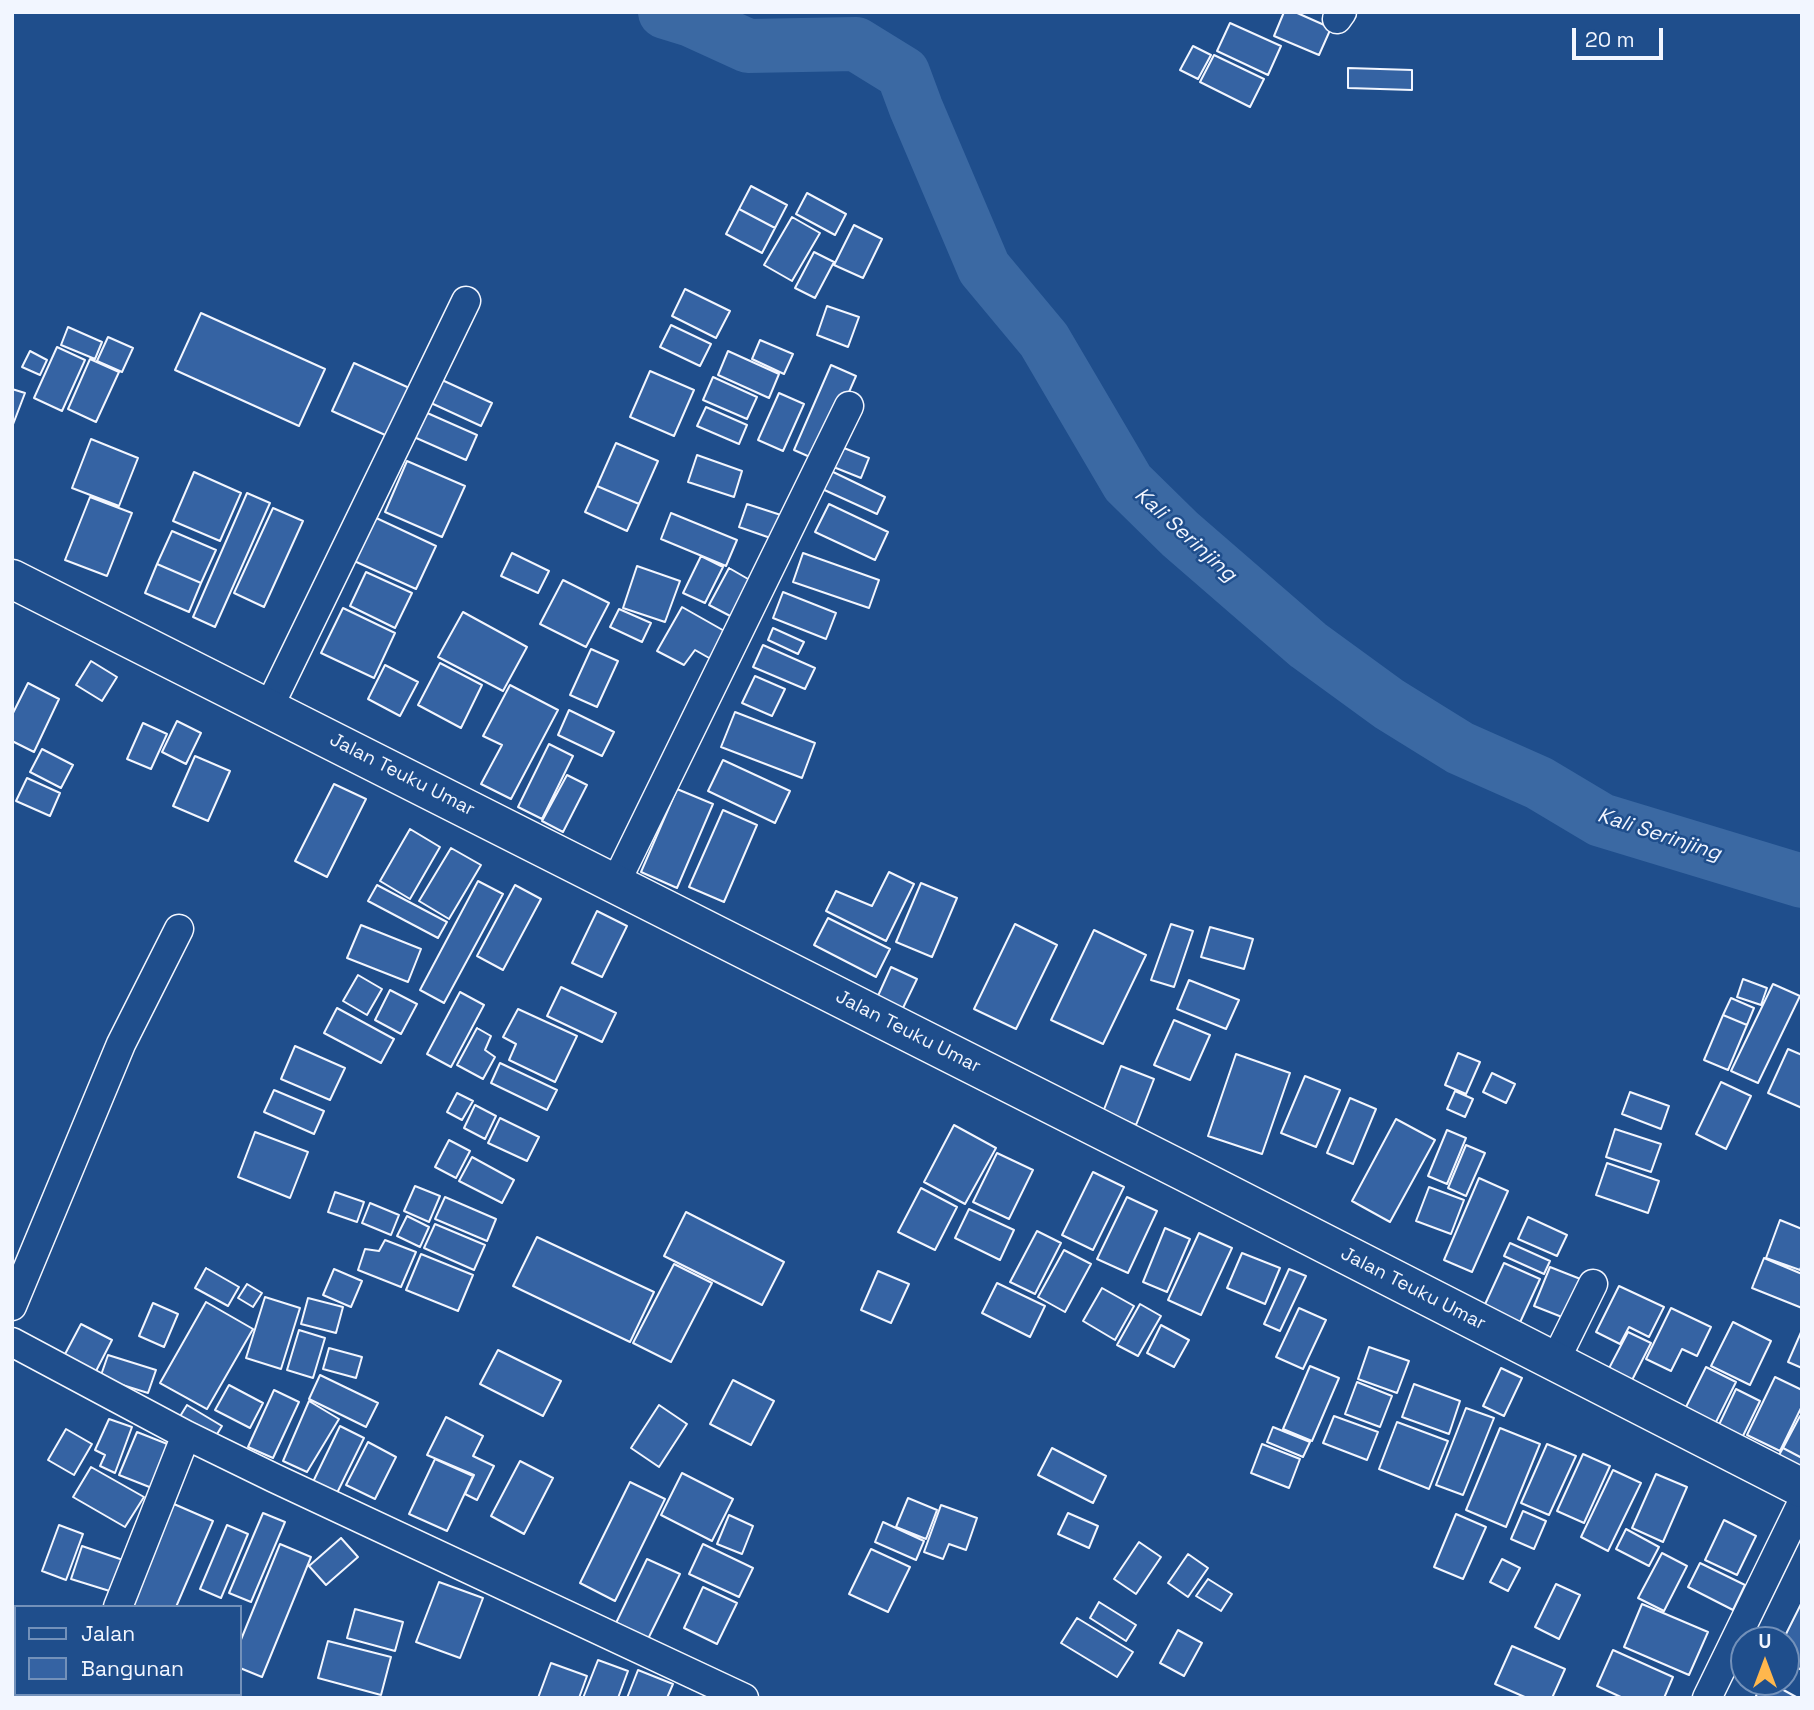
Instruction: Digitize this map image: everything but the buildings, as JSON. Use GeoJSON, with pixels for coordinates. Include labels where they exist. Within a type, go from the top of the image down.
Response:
{"type":"FeatureCollection","features":[{"type":"Feature","properties":{"kind":"main road","name":"Jalan Teuku Umar"},"geometry":{"type":"LineString","coordinates":[[12,579],[1802,1488]]}},
{"type":"Feature","properties":{"kind":"street"},"geometry":{"type":"LineString","coordinates":[[269,708],[466,301]]}},
{"type":"Feature","properties":{"kind":"street"},"geometry":{"type":"LineString","coordinates":[[615,884],[849,406]]}},
{"type":"Feature","properties":{"kind":"street"},"geometry":{"type":"LineString","coordinates":[[12,1306],[121,1044],[179,929]]}},
{"type":"Feature","properties":{"kind":"street"},"geometry":{"type":"LineString","coordinates":[[1555,1361],[1593,1284]]}},
{"type":"Feature","properties":{"kind":"street"},"geometry":{"type":"LineString","coordinates":[[12,1342],[186,1435],[744,1698]]}},
{"type":"Feature","properties":{"kind":"street"},"geometry":{"type":"LineString","coordinates":[[119,1605],[186,1435]]}},
{"type":"Feature","properties":{"kind":"street"},"geometry":{"type":"LineString","coordinates":[[1707,1698],[1802,1503]]}},
{"type":"Feature","properties":{"kind":"waterway","name":"Kali Serinjing"},"geometry":{"type":"LineString","coordinates":[[665,12],[691,20],[748,46],[856,44],[903,73],[984,268],[1044,340],[1128,483],[1180,534],[1308,645],[1389,704],[1460,748],[1539,783],[1601,820],[1802,881]]}}]}
